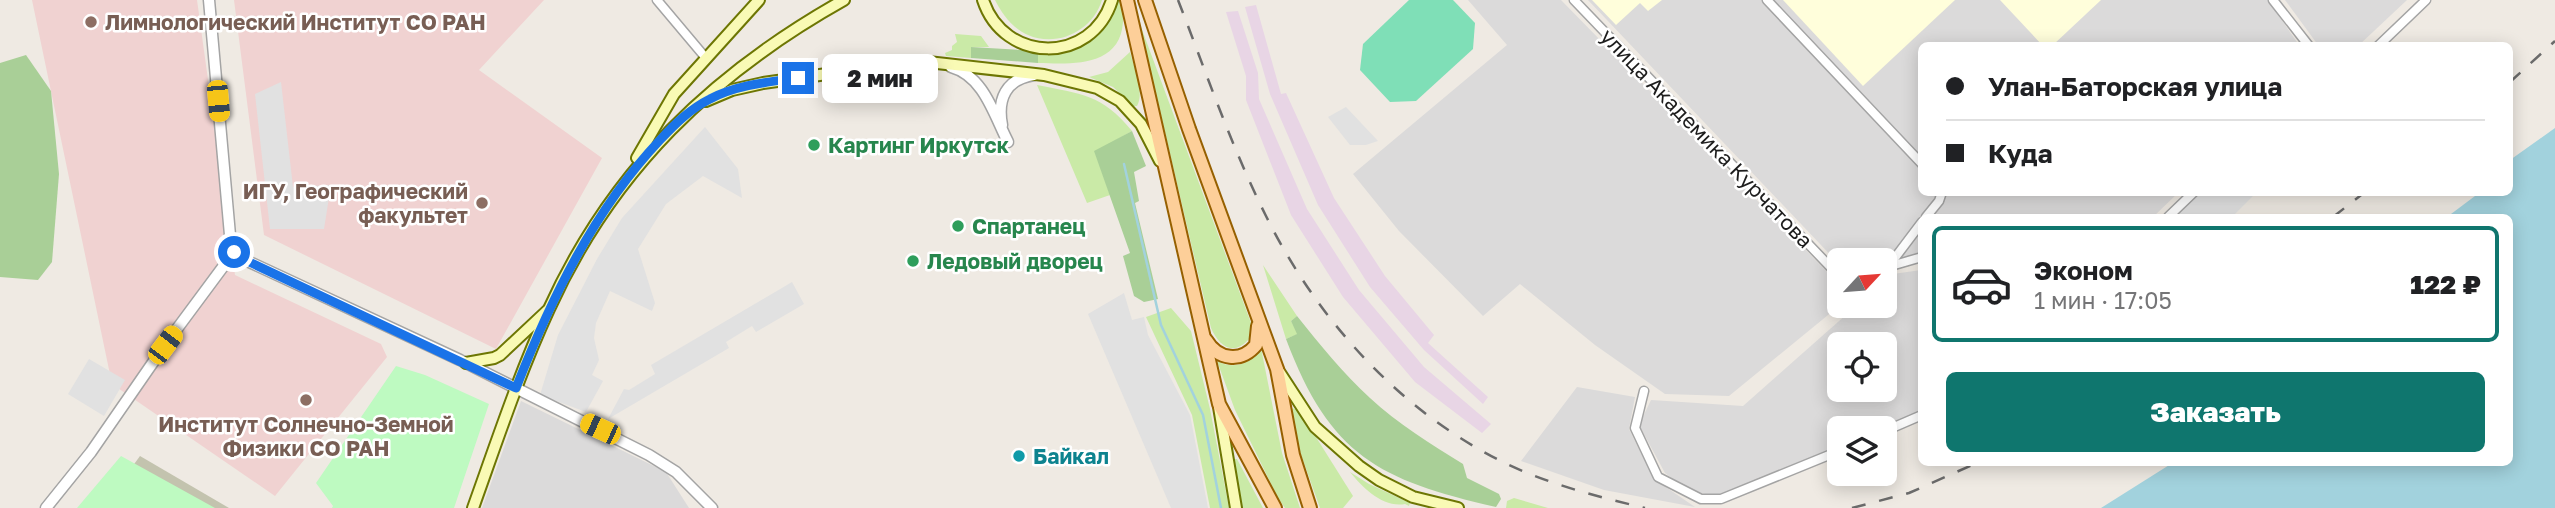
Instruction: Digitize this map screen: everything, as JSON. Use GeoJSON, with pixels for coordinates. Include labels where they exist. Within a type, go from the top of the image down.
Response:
{"type":"FeatureCollection","features":[{"type":"Feature","properties":{"kind":"main road"},"geometry":{"type":"LineString","coordinates":[[473,508],[516,388],[549,309],[588,237],[628,176],[671,97],[758,0]]}},
{"type":"Feature","properties":{"kind":"main road"},"geometry":{"type":"LineString","coordinates":[[628,176],[680,119],[726,78],[765,48],[844,0]]}},
{"type":"Feature","properties":{"kind":"main road"},"geometry":{"type":"LineString","coordinates":[[983,0],[989,15],[1005,35],[1025,46],[1050,49],[1074,43],[1093,32],[1107,14],[1112,0]]}},
{"type":"Feature","properties":{"kind":"main road"},"geometry":{"type":"LineString","coordinates":[[1127,0],[1205,336],[1236,508]]}},
{"type":"Feature","properties":{"kind":"main road"},"geometry":{"type":"LineString","coordinates":[[1145,0],[1277,369],[1293,455],[1310,508]]}},
{"type":"Feature","properties":{"kind":"main road"},"geometry":{"type":"LineString","coordinates":[[680,119],[711,98],[732,90],[919,61],[1044,75],[1080,82],[1120,101],[1145,130],[1171,191]]}},
{"type":"Feature","properties":{"kind":"main road"},"geometry":{"type":"LineString","coordinates":[[1205,336],[1213,349],[1224,356],[1237,357],[1250,351],[1258,339],[1254,304]]}},
{"type":"Feature","properties":{"kind":"main road"},"geometry":{"type":"LineString","coordinates":[[466,363],[500,355],[549,309]]}},
{"type":"Feature","properties":{"kind":"main road"},"geometry":{"type":"LineString","coordinates":[[1277,369],[1315,426],[1360,466],[1379,480],[1413,497],[1458,508]]}},
{"type":"Feature","properties":{"kind":"main road"},"geometry":{"type":"LineString","coordinates":[[1219,404],[1275,508]]}},
{"type":"Feature","properties":{"kind":"street"},"geometry":{"type":"LineString","coordinates":[[209,0],[230,235],[234,252],[243,259],[466,363],[667,465],[712,508]]}},
{"type":"Feature","properties":{"kind":"street"},"geometry":{"type":"LineString","coordinates":[[657,0],[705,57]]}},
{"type":"Feature","properties":{"kind":"street","name":"улица Академика Курчатова"},"geometry":{"type":"LineString","coordinates":[[1574,0],[1827,264]]}},
{"type":"Feature","properties":{"kind":"street"},"geometry":{"type":"LineString","coordinates":[[1767,0],[1918,160]]}},
{"type":"Feature","properties":{"kind":"street"},"geometry":{"type":"LineString","coordinates":[[2273,0],[2306,42]]}},
{"type":"Feature","properties":{"kind":"street"},"geometry":{"type":"LineString","coordinates":[[2382,42],[2426,0]]}},
{"type":"Feature","properties":{"kind":"street"},"geometry":{"type":"LineString","coordinates":[[940,64],[964,71],[977,82],[1008,142],[1000,114],[1006,89],[1023,77],[1044,75]]}},
{"type":"Feature","properties":{"kind":"street"},"geometry":{"type":"LineString","coordinates":[[1928,214],[1941,196]]}},
{"type":"Feature","properties":{"kind":"street"},"geometry":{"type":"LineString","coordinates":[[2171,214],[2190,196]]}},
{"type":"Feature","properties":{"kind":"street"},"geometry":{"type":"LineString","coordinates":[[1897,256],[1918,227]]}},
{"type":"Feature","properties":{"kind":"street"},"geometry":{"type":"LineString","coordinates":[[46,508],[90,452],[234,252]]}},
{"type":"Feature","properties":{"kind":"street"},"geometry":{"type":"LineString","coordinates":[[1897,266],[1918,258]]}},
{"type":"Feature","properties":{"kind":"street"},"geometry":{"type":"LineString","coordinates":[[1644,391],[1635,428],[1658,477],[1701,499],[1721,499],[1827,456]]}},
{"type":"Feature","properties":{"kind":"street"},"geometry":{"type":"LineString","coordinates":[[1897,426],[1918,417]]}},
{"type":"Feature","properties":{"kind":"shaded area"},"geometry":{"type":"Polygon","coordinates":[[[32,0],[197,0],[235,275],[381,344],[387,357],[275,496],[112,384],[32,0]]]}},
{"type":"Feature","properties":{"kind":"shaded area"},"geometry":{"type":"Polygon","coordinates":[[[234,0],[544,0],[479,70],[602,158],[496,349],[264,235],[234,0]]]}},
{"type":"Feature","properties":{"kind":"shaded area"},"geometry":{"type":"Polygon","coordinates":[[[1468,0],[1561,0],[1827,272],[1827,316],[1729,396],[1665,394],[1595,345],[1520,284],[1483,316],[1399,231],[1353,174],[1507,45],[1468,0]]]}},
{"type":"Feature","properties":{"kind":"shaded area"},"geometry":{"type":"Polygon","coordinates":[[[1588,0],[2268,0],[2297,42],[1918,42],[1918,196],[2175,196],[2156,214],[1918,214],[1918,257],[1897,258],[1897,248],[1827,248],[1827,251],[1588,0]]]}},
{"type":"Feature","properties":{"kind":"shaded area"},"geometry":{"type":"Polygon","coordinates":[[[1592,0],[1662,0],[1648,11],[1640,3],[1616,25],[1592,0]]]}},
{"type":"Feature","properties":{"kind":"shaded area"},"geometry":{"type":"Polygon","coordinates":[[[1783,0],[1955,0],[1863,86],[1783,0]]]}},
{"type":"Feature","properties":{"kind":"shaded area"},"geometry":{"type":"Polygon","coordinates":[[[2000,0],[2101,0],[2056,42],[2039,42],[2000,0]]]}},
{"type":"Feature","properties":{"kind":"shaded area"},"geometry":{"type":"Polygon","coordinates":[[[2285,0],[2407,0],[2362,42],[2316,42],[2285,0]]]}},
{"type":"Feature","properties":{"kind":"shaded area"},"geometry":{"type":"Polygon","coordinates":[[[1256,5],[1281,94],[1286,93],[1334,198],[1385,276],[1434,335],[1428,343],[1488,397],[1483,404],[1424,350],[1370,287],[1318,205],[1270,94],[1245,7],[1256,5]]]}},
{"type":"Feature","properties":{"kind":"shaded area"},"geometry":{"type":"Polygon","coordinates":[[[1238,11],[1258,73],[1259,99],[1307,209],[1359,290],[1424,367],[1491,424],[1482,433],[1415,382],[1343,297],[1291,215],[1246,100],[1246,76],[1226,12],[1238,11]]]}},
{"type":"Feature","properties":{"kind":"shaded area"},"geometry":{"type":"Polygon","coordinates":[[[281,82],[293,187],[331,185],[324,229],[270,229],[255,94],[281,82]]]}},
{"type":"Feature","properties":{"kind":"shaded area"},"geometry":{"type":"Polygon","coordinates":[[[1346,107],[1378,141],[1366,145],[1350,145],[1328,117],[1346,107]]]}},
{"type":"Feature","properties":{"kind":"shaded area"},"geometry":{"type":"Polygon","coordinates":[[[705,127],[738,169],[742,198],[703,176],[666,204],[638,249],[655,303],[652,311],[610,291],[596,323],[594,338],[599,360],[592,375],[603,381],[586,412],[540,395],[558,335],[597,259],[622,218],[705,127]]]}},
{"type":"Feature","properties":{"kind":"shaded area"},"geometry":{"type":"Polygon","coordinates":[[[2197,196],[2253,196],[2235,214],[2179,214],[2197,196]]]}},
{"type":"Feature","properties":{"kind":"shaded area"},"geometry":{"type":"Polygon","coordinates":[[[1918,270],[1918,412],[1897,422],[1897,416],[1827,416],[1827,451],[1719,497],[1687,490],[1665,473],[1639,425],[1651,400],[1743,406],[1842,318],[1897,318],[1897,273],[1918,270]]]}},
{"type":"Feature","properties":{"kind":"shaded area"},"geometry":{"type":"Polygon","coordinates":[[[792,282],[804,304],[756,332],[752,326],[726,342],[729,348],[608,419],[624,389],[629,390],[655,374],[651,365],[792,282]]]}},
{"type":"Feature","properties":{"kind":"shaded area"},"geometry":{"type":"Polygon","coordinates":[[[1124,293],[1132,320],[1144,317],[1148,335],[1190,415],[1208,508],[1171,508],[1088,314],[1124,293]]]}},
{"type":"Feature","properties":{"kind":"shaded area"},"geometry":{"type":"Polygon","coordinates":[[[89,359],[125,380],[104,416],[68,394],[89,359]]]}},
{"type":"Feature","properties":{"kind":"shaded area"},"geometry":{"type":"Polygon","coordinates":[[[1577,387],[1635,397],[1629,429],[1654,479],[1695,507],[1604,490],[1521,461],[1577,387]]]}},
{"type":"Feature","properties":{"kind":"shaded area"},"geometry":{"type":"Polygon","coordinates":[[[521,401],[666,472],[689,508],[482,508],[521,401]]]}},
{"type":"Feature","properties":{"kind":"shaded area"},"geometry":{"type":"Polygon","coordinates":[[[140,456],[229,508],[102,508],[140,456]]]}},
{"type":"Feature","properties":{"kind":"green space"},"geometry":{"type":"Polygon","coordinates":[[[995,0],[1102,0],[1091,20],[1083,28],[1062,38],[1051,39],[1028,35],[1017,29],[995,0]]]}},
{"type":"Feature","properties":{"kind":"green space"},"geometry":{"type":"Polygon","coordinates":[[[1117,0],[1120,0],[1123,22],[1120,37],[1113,48],[1103,55],[1078,63],[1038,63],[1038,51],[1068,49],[1088,42],[1103,26],[1117,0]]]}},
{"type":"Feature","properties":{"kind":"green space"},"geometry":{"type":"Polygon","coordinates":[[[1131,0],[1251,323],[1249,339],[1237,347],[1222,344],[1211,328],[1152,77],[1131,0]]]}},
{"type":"Feature","properties":{"kind":"green space"},"geometry":{"type":"Polygon","coordinates":[[[1409,0],[1453,0],[1475,23],[1473,49],[1416,101],[1390,102],[1360,70],[1363,44],[1409,0]]]}},
{"type":"Feature","properties":{"kind":"green space"},"geometry":{"type":"Polygon","coordinates":[[[955,34],[981,36],[989,47],[971,47],[971,58],[946,56],[945,53],[952,50],[952,46],[957,42],[955,34]]]}},
{"type":"Feature","properties":{"kind":"green space"},"geometry":{"type":"Polygon","coordinates":[[[971,47],[1038,51],[1038,63],[971,58],[971,47]]]}},
{"type":"Feature","properties":{"kind":"green space"},"geometry":{"type":"Polygon","coordinates":[[[1130,52],[1140,95],[1137,106],[1113,87],[1089,77],[1108,72],[1130,52]]]}},
{"type":"Feature","properties":{"kind":"green space"},"geometry":{"type":"Polygon","coordinates":[[[26,55],[51,91],[59,174],[52,262],[38,280],[0,277],[0,63],[26,55]]]}},
{"type":"Feature","properties":{"kind":"green space"},"geometry":{"type":"Polygon","coordinates":[[[1037,85],[1090,98],[1111,109],[1132,131],[1095,152],[1110,195],[1087,203],[1037,85]]]}},
{"type":"Feature","properties":{"kind":"green space"},"geometry":{"type":"Polygon","coordinates":[[[1132,131],[1146,166],[1134,172],[1139,201],[1135,203],[1158,299],[1144,302],[1134,296],[1123,256],[1130,253],[1094,151],[1132,131]]]}},
{"type":"Feature","properties":{"kind":"green space"},"geometry":{"type":"Polygon","coordinates":[[[1263,265],[1297,316],[1291,321],[1298,334],[1286,339],[1263,265]]]}},
{"type":"Feature","properties":{"kind":"green space"},"geometry":{"type":"Polygon","coordinates":[[[1171,308],[1191,331],[1210,409],[1229,508],[1210,508],[1192,415],[1146,317],[1171,308]]]}},
{"type":"Feature","properties":{"kind":"green space"},"geometry":{"type":"Polygon","coordinates":[[[1297,316],[1341,369],[1381,407],[1463,464],[1467,478],[1499,494],[1501,499],[1496,507],[1420,486],[1390,473],[1364,457],[1341,436],[1321,411],[1303,379],[1286,339],[1297,334],[1291,321],[1297,316]]]}},
{"type":"Feature","properties":{"kind":"green space"},"geometry":{"type":"Polygon","coordinates":[[[1261,348],[1282,453],[1300,508],[1285,508],[1278,498],[1235,410],[1217,361],[1229,365],[1241,364],[1257,354],[1261,348]]]}},
{"type":"Feature","properties":{"kind":"green space"},"geometry":{"type":"Polygon","coordinates":[[[396,366],[425,375],[489,404],[454,508],[332,508],[316,483],[396,366]]]}},
{"type":"Feature","properties":{"kind":"green space"},"geometry":{"type":"Polygon","coordinates":[[[1291,408],[1299,410],[1353,496],[1343,508],[1320,508],[1299,449],[1291,408]]]}},
{"type":"Feature","properties":{"kind":"green space"},"geometry":{"type":"Polygon","coordinates":[[[121,456],[215,508],[77,508],[121,456]]]}},
{"type":"Feature","properties":{"kind":"green space"},"geometry":{"type":"Polygon","coordinates":[[[1233,459],[1237,459],[1263,508],[1241,508],[1233,459]]]}},
{"type":"Feature","properties":{"kind":"green space"},"geometry":{"type":"Polygon","coordinates":[[[1350,472],[1410,503],[1409,506],[1381,500],[1350,472]]]}},
{"type":"Feature","properties":{"kind":"green space"},"geometry":{"type":"Polygon","coordinates":[[[1514,498],[1548,508],[1506,508],[1507,501],[1514,498]]]}},
{"type":"Feature","properties":{"kind":"water"},"geometry":{"type":"Polygon","coordinates":[[[2555,128],[2555,508],[2101,508],[2168,466],[2513,466],[2513,214],[2451,214],[2475,196],[2513,196],[2513,158],[2555,128]]]}},
{"type":"Feature","properties":{"kind":"waterway"},"geometry":{"type":"LineString","coordinates":[[1124,164],[1161,325],[1203,415],[1221,508]]}},
{"type":"Feature","properties":{"kind":"railway"},"geometry":{"type":"LineString","coordinates":[[1178,0],[1230,136],[1266,216],[1311,292],[1367,361],[1433,419],[1470,444],[1509,465],[1593,495],[1645,508]]}},
{"type":"Feature","properties":{"kind":"railway"},"geometry":{"type":"LineString","coordinates":[[2513,79],[2555,41]]}},
{"type":"Feature","properties":{"kind":"railway"},"geometry":{"type":"LineString","coordinates":[[2337,214],[2360,196]]}},
{"type":"Feature","properties":{"kind":"railway"},"geometry":{"type":"LineString","coordinates":[[1852,508],[1909,493],[1970,466]]}},
{"type":"Feature","properties":{"kind":"place","name":"Лимнологический Институт СО РАН"},"geometry":{"type":"Point","coordinates":[91,22]}},
{"type":"Feature","properties":{"kind":"place","name":"Картинг Иркутск"},"geometry":{"type":"Point","coordinates":[814,145]}},
{"type":"Feature","properties":{"kind":"place","name":"ИГУ, Географический факультет"},"geometry":{"type":"Point","coordinates":[482,203]}},
{"type":"Feature","properties":{"kind":"place","name":"Спартанец"},"geometry":{"type":"Point","coordinates":[958,226]}},
{"type":"Feature","properties":{"kind":"place","name":"Ледовый дворец"},"geometry":{"type":"Point","coordinates":[913,261]}},
{"type":"Feature","properties":{"kind":"place","name":"Институт Солнечно-Земной Физики СО РАН"},"geometry":{"type":"Point","coordinates":[306,400]}},
{"type":"Feature","properties":{"kind":"place","name":"Байкал"},"geometry":{"type":"Point","coordinates":[1019,456]}},
{"type":"Feature","properties":{"kind":"route"},"geometry":{"type":"LineString","coordinates":[[234,252],[243,259],[516,388],[562,282],[628,176],[654,147],[680,119],[711,98],[740,88],[798,78]]}}]}
